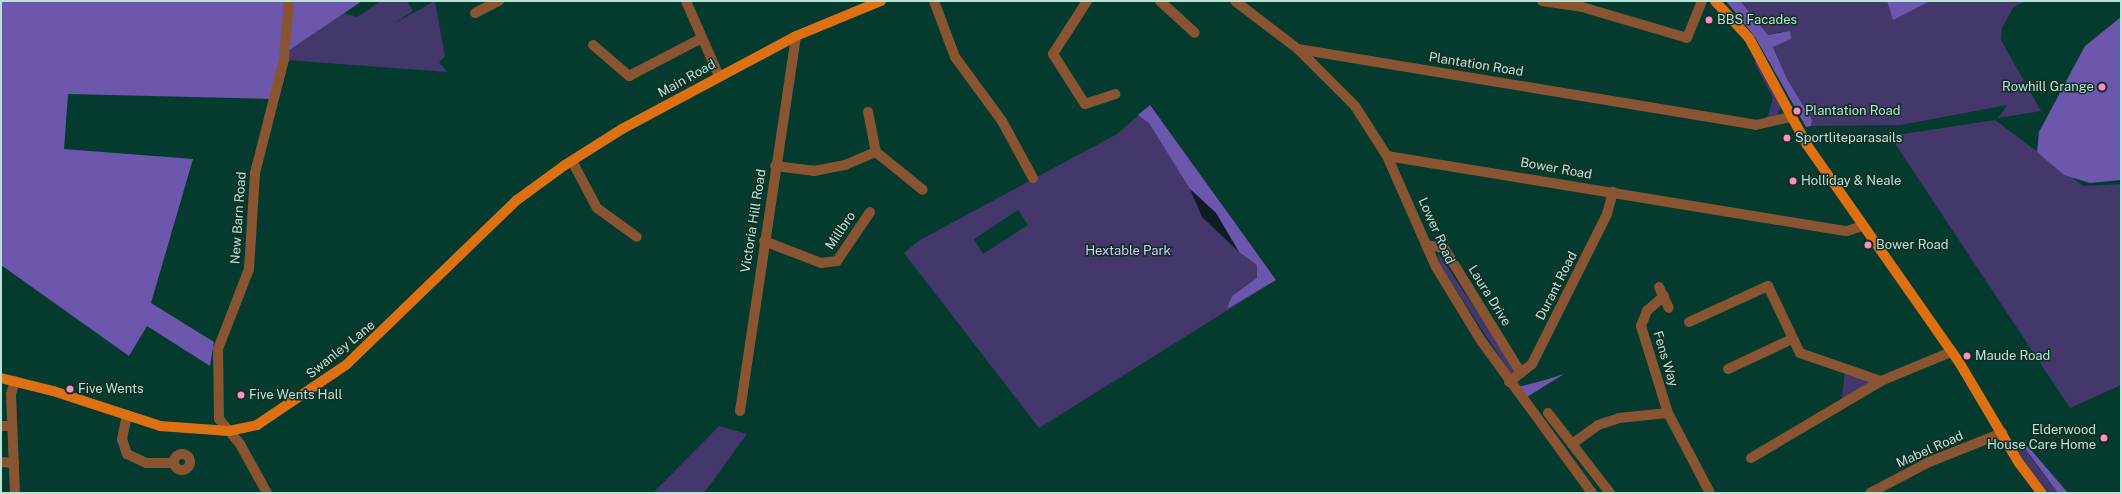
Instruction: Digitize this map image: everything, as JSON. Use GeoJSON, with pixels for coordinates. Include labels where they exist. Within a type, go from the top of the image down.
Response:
{"type":"FeatureCollection","features":[{"type":"Feature","properties":{"kind":"main road","name":"Main Road"},"geometry":{"type":"LineString","coordinates":[[518,200],[572,161],[622,129],[796,36],[881,1]]}},
{"type":"Feature","properties":{"kind":"main road"},"geometry":{"type":"LineString","coordinates":[[1715,1],[1749,38],[1791,117],[1862,226],[1951,352],[2042,493]]}},
{"type":"Feature","properties":{"kind":"main road","name":"Swanley Lane"},"geometry":{"type":"LineString","coordinates":[[1,378],[160,426],[229,430],[246,428],[273,416],[346,365],[518,200]]}},
{"type":"Feature","properties":{"kind":"street","name":"New Barn Road"},"geometry":{"type":"LineString","coordinates":[[267,493],[229,430],[219,419],[218,349],[249,269],[255,173],[284,59],[289,1]]}},
{"type":"Feature","properties":{"kind":"street"},"geometry":{"type":"LineString","coordinates":[[474,13],[499,1]]}},
{"type":"Feature","properties":{"kind":"street"},"geometry":{"type":"LineString","coordinates":[[686,1],[719,76]]}},
{"type":"Feature","properties":{"kind":"street"},"geometry":{"type":"LineString","coordinates":[[934,1],[955,57],[1002,121],[1033,178]]}},
{"type":"Feature","properties":{"kind":"street"},"geometry":{"type":"LineString","coordinates":[[1087,1],[1053,54],[1085,104],[1115,94]]}},
{"type":"Feature","properties":{"kind":"street"},"geometry":{"type":"LineString","coordinates":[[1160,1],[1195,33]]}},
{"type":"Feature","properties":{"kind":"street","name":"Lower Road"},"geometry":{"type":"LineString","coordinates":[[1235,1],[1298,49],[1355,106],[1387,156],[1426,245],[1482,342],[1592,493]]}},
{"type":"Feature","properties":{"kind":"street"},"geometry":{"type":"LineString","coordinates":[[1542,1],[1582,7],[1687,38],[1702,1]]}},
{"type":"Feature","properties":{"kind":"street","name":"Victoria Hill Road"},"geometry":{"type":"LineString","coordinates":[[740,411],[775,166],[796,36]]}},
{"type":"Feature","properties":{"kind":"street"},"geometry":{"type":"LineString","coordinates":[[593,45],[629,76],[702,38]]}},
{"type":"Feature","properties":{"kind":"street","name":"Plantation Road"},"geometry":{"type":"LineString","coordinates":[[1298,49],[1756,125],[1791,117]]}},
{"type":"Feature","properties":{"kind":"street"},"geometry":{"type":"LineString","coordinates":[[868,112],[876,152],[923,190]]}},
{"type":"Feature","properties":{"kind":"street"},"geometry":{"type":"LineString","coordinates":[[775,166],[814,171],[845,165],[876,152]]}},
{"type":"Feature","properties":{"kind":"street","name":"Bower Road"},"geometry":{"type":"LineString","coordinates":[[1387,156],[1613,192],[1847,232],[1862,226]]}},
{"type":"Feature","properties":{"kind":"street"},"geometry":{"type":"LineString","coordinates":[[572,161],[597,208],[637,237]]}},
{"type":"Feature","properties":{"kind":"street","name":"Durant Road"},"geometry":{"type":"LineString","coordinates":[[1510,382],[1532,364],[1607,214],[1613,192]]}},
{"type":"Feature","properties":{"kind":"street","name":"Millbro"},"geometry":{"type":"LineString","coordinates":[[764,241],[821,263],[837,261],[870,212]]}},
{"type":"Feature","properties":{"kind":"street","name":"Laura Drive"},"geometry":{"type":"LineString","coordinates":[[1426,245],[1444,248],[1522,373]]}},
{"type":"Feature","properties":{"kind":"street"},"geometry":{"type":"LineString","coordinates":[[1689,322],[1768,286],[1800,353],[1880,381]]}},
{"type":"Feature","properties":{"kind":"street","name":"Fens Way"},"geometry":{"type":"LineString","coordinates":[[1669,308],[1662,292],[1647,311],[1641,326],[1668,413],[1710,493]]}},
{"type":"Feature","properties":{"kind":"street"},"geometry":{"type":"LineString","coordinates":[[1728,370],[1792,339]]}},
{"type":"Feature","properties":{"kind":"street"},"geometry":{"type":"LineString","coordinates":[[1751,458],[1880,381],[1951,352]]}},
{"type":"Feature","properties":{"kind":"street"},"geometry":{"type":"LineString","coordinates":[[15,381],[12,426],[15,493]]}},
{"type":"Feature","properties":{"kind":"street"},"geometry":{"type":"LineString","coordinates":[[1548,413],[1610,493]]}},
{"type":"Feature","properties":{"kind":"street"},"geometry":{"type":"LineString","coordinates":[[1572,444],[1598,425],[1619,418],[1668,413]]}},
{"type":"Feature","properties":{"kind":"street"},"geometry":{"type":"LineString","coordinates":[[127,415],[122,439],[127,454],[146,463],[174,462]]}},
{"type":"Feature","properties":{"kind":"street"},"geometry":{"type":"LineString","coordinates":[[1,426],[12,426]]}},
{"type":"Feature","properties":{"kind":"street","name":"Mabel Road"},"geometry":{"type":"LineString","coordinates":[[1870,493],[1929,462],[2002,433]]}},
{"type":"Feature","properties":{"kind":"street"},"geometry":{"type":"LineString","coordinates":[[1,462],[14,463]]}},
{"type":"Feature","properties":{"kind":"green space"},"geometry":{"type":"Polygon","coordinates":[[[381,1],[407,1],[413,11],[393,24],[435,1],[445,57],[439,62],[447,72],[286,60],[288,51],[343,13],[357,17],[381,1]]]}},
{"type":"Feature","properties":{"kind":"green space"},"geometry":{"type":"Polygon","coordinates":[[[1738,1],[2025,1],[2013,8],[2002,28],[2001,40],[2041,111],[1998,118],[2007,105],[1901,125],[1811,126],[1812,120],[1787,79],[1773,46],[1791,39],[1780,32],[1768,35],[1738,1]]]}},
{"type":"Feature","properties":{"kind":"green space"},"geometry":{"type":"Polygon","coordinates":[[[1758,60],[1781,106],[1776,118],[1761,121],[1768,116],[1773,98],[1754,62],[1758,60]]]}},
{"type":"Feature","properties":{"kind":"green space","name":"Hextable Park"},"geometry":{"type":"Polygon","coordinates":[[[1150,105],[1276,280],[1039,428],[904,253],[920,240],[1117,134],[1150,105]],[[1018,210],[974,239],[983,254],[1028,225],[1018,210]]]}},
{"type":"Feature","properties":{"kind":"green space"},"geometry":{"type":"Polygon","coordinates":[[[1995,120],[2083,186],[2121,184],[2121,385],[2070,408],[1890,136],[1995,120]]]}},
{"type":"Feature","properties":{"kind":"green space"},"geometry":{"type":"Polygon","coordinates":[[[1437,251],[1516,371],[1511,374],[1441,267],[1437,251]]]}},
{"type":"Feature","properties":{"kind":"green space"},"geometry":{"type":"Polygon","coordinates":[[[1845,370],[1881,381],[1841,405],[1845,370]]]}},
{"type":"Feature","properties":{"kind":"green space"},"geometry":{"type":"Polygon","coordinates":[[[719,426],[747,434],[704,493],[653,493],[719,426]]]}},
{"type":"Feature","properties":{"kind":"green space"},"geometry":{"type":"Polygon","coordinates":[[[2026,445],[2026,451],[2058,493],[2049,493],[2028,467],[2018,451],[2026,445]]]}},
{"type":"Feature","properties":{"kind":"shaded area"},"geometry":{"type":"Polygon","coordinates":[[[1,1],[286,1],[283,51],[272,99],[68,94],[64,149],[193,159],[151,303],[214,342],[210,366],[147,326],[129,356],[1,265],[1,1]]]}},
{"type":"Feature","properties":{"kind":"shaded area"},"geometry":{"type":"Polygon","coordinates":[[[291,1],[362,1],[288,51],[291,1]]]}},
{"type":"Feature","properties":{"kind":"shaded area"},"geometry":{"type":"Polygon","coordinates":[[[1726,1],[1740,1],[1768,35],[1790,31],[1791,39],[1773,47],[1787,79],[1812,120],[1811,126],[1806,127],[1755,37],[1726,1]]]}},
{"type":"Feature","properties":{"kind":"shaded area"},"geometry":{"type":"Polygon","coordinates":[[[1887,1],[1930,1],[1893,20],[1887,1]]]}},
{"type":"Feature","properties":{"kind":"shaded area"},"geometry":{"type":"Polygon","coordinates":[[[2121,17],[2121,180],[2090,183],[2064,175],[2037,152],[2039,132],[2085,46],[2121,17]]]}},
{"type":"Feature","properties":{"kind":"shaded area"},"geometry":{"type":"Polygon","coordinates":[[[1150,105],[1276,280],[1227,309],[1232,296],[1257,278],[1257,265],[1239,252],[1216,213],[1190,189],[1149,123],[1138,115],[1150,105]]]}},
{"type":"Feature","properties":{"kind":"shaded area"},"geometry":{"type":"Polygon","coordinates":[[[1564,374],[1527,397],[1518,387],[1545,380],[1564,374]]]}},
{"type":"Feature","properties":{"kind":"shaded area"},"geometry":{"type":"Polygon","coordinates":[[[2026,445],[2068,493],[2058,493],[2026,450],[2026,445]]]}},
{"type":"Feature","properties":{"kind":"water"},"geometry":{"type":"Polygon","coordinates":[[[1190,189],[1216,213],[1239,252],[1202,217],[1190,189]]]}},
{"type":"Feature","properties":{"kind":"place","name":"BBS Facades"},"geometry":{"type":"Point","coordinates":[1709,20]}},
{"type":"Feature","properties":{"kind":"place","name":"Rowhill Grange"},"geometry":{"type":"Point","coordinates":[2102,87]}},
{"type":"Feature","properties":{"kind":"place","name":"Plantation Road"},"geometry":{"type":"Point","coordinates":[1797,111]}},
{"type":"Feature","properties":{"kind":"place","name":"Sportliteparasails"},"geometry":{"type":"Point","coordinates":[1787,138]}},
{"type":"Feature","properties":{"kind":"place","name":"Holliday & Neale"},"geometry":{"type":"Point","coordinates":[1793,181]}},
{"type":"Feature","properties":{"kind":"place","name":"Bower Road"},"geometry":{"type":"Point","coordinates":[1868,245]}},
{"type":"Feature","properties":{"kind":"place","name":"Maude Road"},"geometry":{"type":"Point","coordinates":[1967,356]}},
{"type":"Feature","properties":{"kind":"place","name":"Five Wents"},"geometry":{"type":"Point","coordinates":[70,389]}},
{"type":"Feature","properties":{"kind":"place","name":"Five Wents Hall"},"geometry":{"type":"Point","coordinates":[241,395]}},
{"type":"Feature","properties":{"kind":"place","name":"Elderwood House Care Home"},"geometry":{"type":"Point","coordinates":[2104,438]}}]}
